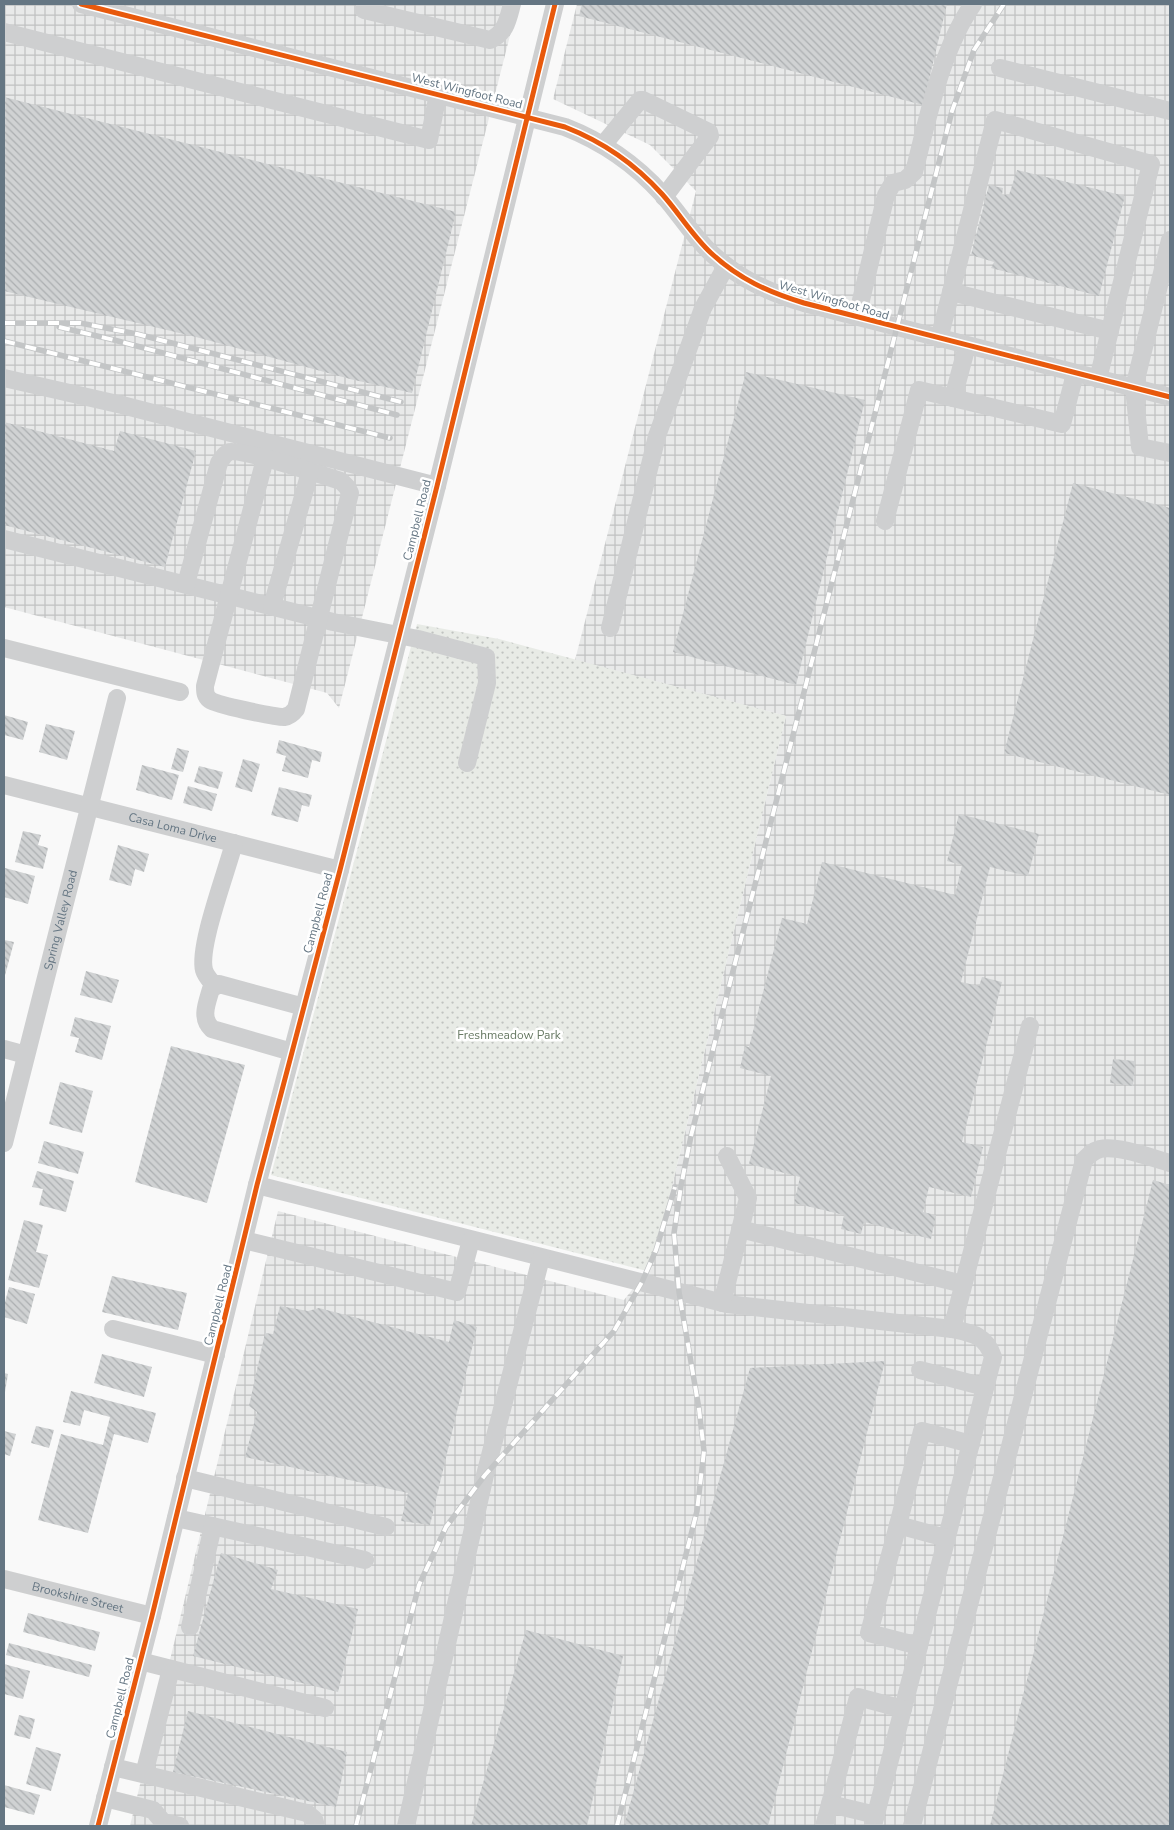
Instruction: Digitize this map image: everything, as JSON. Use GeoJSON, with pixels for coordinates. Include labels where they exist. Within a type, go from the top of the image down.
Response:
{"type":"FeatureCollection","features":[{"type":"Feature","properties":{"kind":"street","name":"West Wingfoot Road"},"geometry":{"type":"LineString","coordinates":[[81,4],[565,127],[585,135],[623,159],[664,196],[695,237],[726,266],[760,288],[804,303],[939,339],[1170,397]]}},
{"type":"Feature","properties":{"kind":"street"},"geometry":{"type":"LineString","coordinates":[[364,10],[490,40],[499,36],[507,25],[512,4]]}},
{"type":"Feature","properties":{"kind":"street","name":"Campbell Road"},"geometry":{"type":"LineString","coordinates":[[98,1826],[152,1616],[244,1240],[399,635],[555,4]]}},
{"type":"Feature","properties":{"kind":"street"},"geometry":{"type":"LineString","coordinates":[[857,317],[886,195],[893,183],[905,180],[914,172],[955,34],[973,4]]}},
{"type":"Feature","properties":{"kind":"street"},"geometry":{"type":"LineString","coordinates":[[4,32],[429,140],[438,94]]}},
{"type":"Feature","properties":{"kind":"street"},"geometry":{"type":"LineString","coordinates":[[1000,68],[1170,111]]}},
{"type":"Feature","properties":{"kind":"street"},"geometry":{"type":"LineString","coordinates":[[603,145],[640,100],[709,132],[710,136],[664,196]]}},
{"type":"Feature","properties":{"kind":"street"},"geometry":{"type":"LineString","coordinates":[[939,339],[995,120],[1151,164],[1098,379]]}},
{"type":"Feature","properties":{"kind":"street"},"geometry":{"type":"LineString","coordinates":[[1170,240],[1134,388],[1140,447],[1170,453]]}},
{"type":"Feature","properties":{"kind":"street"},"geometry":{"type":"LineString","coordinates":[[610,628],[657,436],[703,308],[726,266]]}},
{"type":"Feature","properties":{"kind":"street"},"geometry":{"type":"LineString","coordinates":[[951,292],[1110,331]]}},
{"type":"Feature","properties":{"kind":"street"},"geometry":{"type":"LineString","coordinates":[[953,398],[967,346]]}},
{"type":"Feature","properties":{"kind":"street"},"geometry":{"type":"LineString","coordinates":[[885,521],[919,390],[1062,424],[1075,374]]}},
{"type":"Feature","properties":{"kind":"street"},"geometry":{"type":"LineString","coordinates":[[4,378],[122,405],[436,486]]}},
{"type":"Feature","properties":{"kind":"street"},"geometry":{"type":"LineString","coordinates":[[186,584],[219,463],[224,455],[230,451],[265,459],[341,481],[347,486],[350,494],[296,708],[292,714],[289,716],[278,716],[221,705],[210,701],[206,695],[205,686],[265,459]]}},
{"type":"Feature","properties":{"kind":"street"},"geometry":{"type":"LineString","coordinates":[[272,606],[310,472]]}},
{"type":"Feature","properties":{"kind":"street"},"geometry":{"type":"LineString","coordinates":[[4,539],[318,618],[399,635],[486,657],[487,683],[468,763]]}},
{"type":"Feature","properties":{"kind":"street"},"geometry":{"type":"LineString","coordinates":[[4,648],[180,692]]}},
{"type":"Feature","properties":{"kind":"street","name":"Spring Valley Road"},"geometry":{"type":"LineString","coordinates":[[4,1143],[116,698]]}},
{"type":"Feature","properties":{"kind":"street","name":"Casa Loma Drive"},"geometry":{"type":"LineString","coordinates":[[4,785],[340,870]]}},
{"type":"Feature","properties":{"kind":"street"},"geometry":{"type":"LineString","coordinates":[[215,986],[204,972],[203,960],[215,906],[234,843]]}},
{"type":"Feature","properties":{"kind":"street"},"geometry":{"type":"LineString","coordinates":[[292,1052],[212,1029],[207,1025],[205,1019],[211,989],[219,984],[304,1007]]}},
{"type":"Feature","properties":{"kind":"street"},"geometry":{"type":"LineString","coordinates":[[952,1329],[1030,1026]]}},
{"type":"Feature","properties":{"kind":"street"},"geometry":{"type":"LineString","coordinates":[[4,1049],[26,1055]]}},
{"type":"Feature","properties":{"kind":"street"},"geometry":{"type":"LineString","coordinates":[[912,1826],[1084,1160],[1091,1152],[1101,1149],[1116,1149],[1170,1163]]}},
{"type":"Feature","properties":{"kind":"street"},"geometry":{"type":"LineString","coordinates":[[722,1303],[748,1198],[728,1156]]}},
{"type":"Feature","properties":{"kind":"street"},"geometry":{"type":"LineString","coordinates":[[258,1185],[722,1303],[952,1329],[971,1333],[989,1346],[993,1357],[874,1821],[830,1804]]}},
{"type":"Feature","properties":{"kind":"street"},"geometry":{"type":"LineString","coordinates":[[740,1229],[964,1284]]}},
{"type":"Feature","properties":{"kind":"street"},"geometry":{"type":"LineString","coordinates":[[244,1240],[457,1292],[471,1240]]}},
{"type":"Feature","properties":{"kind":"street"},"geometry":{"type":"LineString","coordinates":[[406,1826],[485,1475],[541,1258]]}},
{"type":"Feature","properties":{"kind":"street"},"geometry":{"type":"LineString","coordinates":[[113,1329],[216,1355]]}},
{"type":"Feature","properties":{"kind":"street"},"geometry":{"type":"LineString","coordinates":[[920,1370],[985,1387]]}},
{"type":"Feature","properties":{"kind":"street"},"geometry":{"type":"LineString","coordinates":[[919,1646],[869,1633],[922,1432],[970,1444]]}},
{"type":"Feature","properties":{"kind":"street"},"geometry":{"type":"LineString","coordinates":[[185,1478],[386,1526]]}},
{"type":"Feature","properties":{"kind":"street"},"geometry":{"type":"LineString","coordinates":[[176,1518],[364,1560]]}},
{"type":"Feature","properties":{"kind":"street"},"geometry":{"type":"LineString","coordinates":[[898,1525],[946,1538]]}},
{"type":"Feature","properties":{"kind":"street"},"geometry":{"type":"LineString","coordinates":[[190,1627],[213,1526]]}},
{"type":"Feature","properties":{"kind":"street","name":"Brookshire Street"},"geometry":{"type":"LineString","coordinates":[[4,1579],[152,1616]]}},
{"type":"Feature","properties":{"kind":"street"},"geometry":{"type":"LineString","coordinates":[[140,1661],[325,1708]]}},
{"type":"Feature","properties":{"kind":"street"},"geometry":{"type":"LineString","coordinates":[[144,1774],[171,1669]]}},
{"type":"Feature","properties":{"kind":"street"},"geometry":{"type":"LineString","coordinates":[[824,1826],[858,1697],[903,1709]]}},
{"type":"Feature","properties":{"kind":"street"},"geometry":{"type":"LineString","coordinates":[[113,1767],[307,1813],[314,1819],[316,1826]]}},
{"type":"Feature","properties":{"kind":"street"},"geometry":{"type":"LineString","coordinates":[[105,1798],[153,1810],[163,1822],[180,1826]]}},
{"type":"Feature","properties":{"kind":"shaded area"},"geometry":{"type":"Polygon","coordinates":[[[4,4],[518,4],[339,708],[327,693],[4,607],[4,4]]]}},
{"type":"Feature","properties":{"kind":"shaded area"},"geometry":{"type":"Polygon","coordinates":[[[577,4],[1170,4],[1170,1826],[130,1826],[278,1211],[624,1300],[647,1271],[662,1227],[786,716],[575,660],[696,191],[650,145],[553,99],[577,4]]]}},
{"type":"Feature","properties":{"kind":"green space","name":"Freshmeadow Park"},"geometry":{"type":"Polygon","coordinates":[[[417,624],[499,639],[786,716],[662,1227],[647,1271],[271,1175],[417,624]]]}},
{"type":"Feature","properties":{"kind":"building"},"geometry":{"type":"Polygon","coordinates":[[[582,4],[947,4],[923,105],[579,16],[582,4]]]}},
{"type":"Feature","properties":{"kind":"building"},"geometry":{"type":"Polygon","coordinates":[[[4,97],[456,212],[412,393],[350,379],[196,337],[4,291],[4,97]]]}},
{"type":"Feature","properties":{"kind":"building"},"geometry":{"type":"Polygon","coordinates":[[[1017,170],[1125,196],[1099,296],[991,268],[994,262],[971,255],[989,185],[1003,188],[1002,195],[1009,195],[1017,170]]]}},
{"type":"Feature","properties":{"kind":"building"},"geometry":{"type":"Polygon","coordinates":[[[746,372],[865,400],[796,685],[673,652],[746,372]]]}},
{"type":"Feature","properties":{"kind":"building"},"geometry":{"type":"Polygon","coordinates":[[[4,422],[114,451],[120,431],[196,451],[165,567],[4,525],[4,422]]]}},
{"type":"Feature","properties":{"kind":"building"},"geometry":{"type":"Polygon","coordinates":[[[1073,483],[1170,508],[1170,795],[1004,753],[1073,483]]]}},
{"type":"Feature","properties":{"kind":"building"},"geometry":{"type":"Polygon","coordinates":[[[4,715],[28,722],[23,740],[4,735],[4,715]]]}},
{"type":"Feature","properties":{"kind":"building"},"geometry":{"type":"Polygon","coordinates":[[[46,724],[75,731],[67,760],[39,752],[46,724]]]}},
{"type":"Feature","properties":{"kind":"building"},"geometry":{"type":"Polygon","coordinates":[[[279,740],[322,752],[320,762],[312,760],[308,778],[282,771],[286,756],[276,753],[279,740]]]}},
{"type":"Feature","properties":{"kind":"building"},"geometry":{"type":"Polygon","coordinates":[[[177,748],[189,751],[183,772],[171,769],[177,748]]]}},
{"type":"Feature","properties":{"kind":"building"},"geometry":{"type":"Polygon","coordinates":[[[243,759],[260,764],[252,792],[235,787],[243,759]]]}},
{"type":"Feature","properties":{"kind":"building"},"geometry":{"type":"Polygon","coordinates":[[[142,765],[179,775],[172,800],[136,790],[142,765]]]}},
{"type":"Feature","properties":{"kind":"building"},"geometry":{"type":"Polygon","coordinates":[[[199,766],[223,772],[218,789],[194,782],[199,766]]]}},
{"type":"Feature","properties":{"kind":"building"},"geometry":{"type":"Polygon","coordinates":[[[188,786],[217,794],[212,811],[183,803],[188,786]]]}},
{"type":"Feature","properties":{"kind":"building"},"geometry":{"type":"Polygon","coordinates":[[[279,787],[312,795],[309,807],[302,805],[298,822],[271,815],[279,787]]]}},
{"type":"Feature","properties":{"kind":"building"},"geometry":{"type":"Polygon","coordinates":[[[959,814],[1039,834],[1028,876],[990,867],[961,982],[979,986],[982,977],[1002,982],[962,1142],[983,1147],[971,1197],[929,1187],[923,1212],[936,1215],[931,1239],[864,1222],[861,1234],[841,1229],[844,1215],[794,1203],[800,1177],[749,1164],[771,1076],[740,1068],[745,1046],[749,1047],[782,918],[807,924],[822,862],[955,895],[962,865],[947,861],[959,814]]]}},
{"type":"Feature","properties":{"kind":"building"},"geometry":{"type":"Polygon","coordinates":[[[23,831],[41,835],[38,845],[48,848],[43,869],[15,862],[23,831]]]}},
{"type":"Feature","properties":{"kind":"building"},"geometry":{"type":"Polygon","coordinates":[[[118,845],[149,854],[144,872],[135,869],[131,886],[109,880],[118,845]]]}},
{"type":"Feature","properties":{"kind":"building"},"geometry":{"type":"Polygon","coordinates":[[[5,868],[35,876],[28,904],[4,897],[5,868]]]}},
{"type":"Feature","properties":{"kind":"building"},"geometry":{"type":"Polygon","coordinates":[[[4,940],[14,942],[4,979],[4,940]]]}},
{"type":"Feature","properties":{"kind":"building"},"geometry":{"type":"Polygon","coordinates":[[[86,971],[119,980],[112,1003],[80,995],[86,971]]]}},
{"type":"Feature","properties":{"kind":"building"},"geometry":{"type":"Polygon","coordinates":[[[75,1017],[111,1026],[102,1060],[75,1052],[79,1038],[70,1036],[75,1017]]]}},
{"type":"Feature","properties":{"kind":"building"},"geometry":{"type":"Polygon","coordinates":[[[171,1046],[245,1065],[207,1203],[135,1182],[171,1046]]]}},
{"type":"Feature","properties":{"kind":"building"},"geometry":{"type":"Polygon","coordinates":[[[1113,1059],[1135,1061],[1133,1086],[1110,1083],[1113,1059]]]}},
{"type":"Feature","properties":{"kind":"building"},"geometry":{"type":"Polygon","coordinates":[[[60,1082],[93,1091],[82,1133],[49,1124],[60,1082]]]}},
{"type":"Feature","properties":{"kind":"building"},"geometry":{"type":"Polygon","coordinates":[[[44,1141],[84,1152],[78,1174],[38,1163],[44,1141]]]}},
{"type":"Feature","properties":{"kind":"building"},"geometry":{"type":"Polygon","coordinates":[[[37,1171],[74,1181],[66,1212],[39,1205],[43,1189],[32,1187],[37,1171]]]}},
{"type":"Feature","properties":{"kind":"building"},"geometry":{"type":"Polygon","coordinates":[[[1153,1180],[1170,1185],[1170,1826],[990,1826],[1153,1180]]]}},
{"type":"Feature","properties":{"kind":"building"},"geometry":{"type":"Polygon","coordinates":[[[24,1220],[43,1225],[36,1252],[48,1255],[39,1288],[8,1280],[24,1220]]]}},
{"type":"Feature","properties":{"kind":"building"},"geometry":{"type":"Polygon","coordinates":[[[112,1276],[187,1293],[178,1330],[102,1312],[112,1276]]]}},
{"type":"Feature","properties":{"kind":"building"},"geometry":{"type":"Polygon","coordinates":[[[9,1287],[35,1294],[27,1324],[4,1317],[4,1306],[9,1287]]]}},
{"type":"Feature","properties":{"kind":"building"},"geometry":{"type":"Polygon","coordinates":[[[280,1306],[308,1311],[319,1308],[449,1342],[454,1320],[477,1327],[430,1525],[401,1521],[408,1493],[245,1457],[257,1412],[249,1406],[265,1333],[273,1334],[280,1306]]]}},
{"type":"Feature","properties":{"kind":"building"},"geometry":{"type":"Polygon","coordinates":[[[102,1354],[152,1367],[144,1397],[94,1383],[102,1354]]]}},
{"type":"Feature","properties":{"kind":"building"},"geometry":{"type":"Polygon","coordinates":[[[885,1361],[768,1826],[624,1826],[750,1368],[885,1361]]]}},
{"type":"Feature","properties":{"kind":"building"},"geometry":{"type":"Polygon","coordinates":[[[4,1373],[8,1374],[5,1392],[4,1392],[4,1373]]]}},
{"type":"Feature","properties":{"kind":"building"},"geometry":{"type":"Polygon","coordinates":[[[71,1391],[156,1413],[148,1443],[114,1434],[88,1533],[38,1520],[61,1434],[103,1445],[110,1417],[84,1410],[80,1426],[63,1422],[71,1391]]]}},
{"type":"Feature","properties":{"kind":"building"},"geometry":{"type":"Polygon","coordinates":[[[36,1426],[54,1430],[49,1448],[31,1443],[36,1426]]]}},
{"type":"Feature","properties":{"kind":"building"},"geometry":{"type":"Polygon","coordinates":[[[4,1431],[16,1434],[10,1456],[4,1454],[4,1431]]]}},
{"type":"Feature","properties":{"kind":"building"},"geometry":{"type":"Polygon","coordinates":[[[221,1553],[278,1570],[271,1589],[358,1609],[338,1692],[193,1656],[221,1553]]]}},
{"type":"Feature","properties":{"kind":"building"},"geometry":{"type":"Polygon","coordinates":[[[28,1613],[100,1632],[95,1651],[23,1632],[28,1613]]]}},
{"type":"Feature","properties":{"kind":"building"},"geometry":{"type":"Polygon","coordinates":[[[526,1630],[623,1656],[587,1826],[471,1826],[526,1630]]]}},
{"type":"Feature","properties":{"kind":"building"},"geometry":{"type":"Polygon","coordinates":[[[9,1643],[92,1665],[89,1677],[6,1655],[9,1643]]]}},
{"type":"Feature","properties":{"kind":"building"},"geometry":{"type":"Polygon","coordinates":[[[4,1664],[30,1671],[23,1699],[4,1694],[4,1664]]]}},
{"type":"Feature","properties":{"kind":"building"},"geometry":{"type":"Polygon","coordinates":[[[188,1711],[347,1752],[336,1807],[173,1772],[188,1711]]]}},
{"type":"Feature","properties":{"kind":"building"},"geometry":{"type":"Polygon","coordinates":[[[19,1715],[35,1719],[30,1739],[14,1735],[19,1715]]]}},
{"type":"Feature","properties":{"kind":"building"},"geometry":{"type":"Polygon","coordinates":[[[36,1747],[61,1754],[51,1791],[26,1784],[36,1747]]]}},
{"type":"Feature","properties":{"kind":"building"},"geometry":{"type":"Polygon","coordinates":[[[4,1785],[40,1795],[34,1815],[4,1807],[4,1785]]]}},
{"type":"Feature","properties":{"kind":"railway"},"geometry":{"type":"LineString","coordinates":[[617,1826],[697,1511],[704,1451],[699,1409],[679,1292],[674,1233],[691,1136],[952,111],[974,50],[1004,4]]}},
{"type":"Feature","properties":{"kind":"railway"},"geometry":{"type":"LineString","coordinates":[[4,323],[80,323],[137,334],[401,402]]}},
{"type":"Feature","properties":{"kind":"railway"},"geometry":{"type":"LineString","coordinates":[[59,327],[397,415]]}},
{"type":"Feature","properties":{"kind":"railway"},"geometry":{"type":"LineString","coordinates":[[4,341],[390,438]]}},
{"type":"Feature","properties":{"kind":"railway"},"geometry":{"type":"LineString","coordinates":[[356,1826],[419,1585],[446,1527],[485,1475],[614,1331],[642,1282],[656,1250],[675,1187]]}},
{"type":"Feature","properties":{"kind":"cycle path"},"geometry":{"type":"LineString","coordinates":[[81,4],[565,127],[592,139],[629,163],[652,183],[711,253],[732,270],[754,284],[804,303],[1170,397]]}},
{"type":"Feature","properties":{"kind":"cycle path"},"geometry":{"type":"LineString","coordinates":[[98,1826],[152,1616],[257,1185],[340,870],[437,486],[555,4]]}}]}
